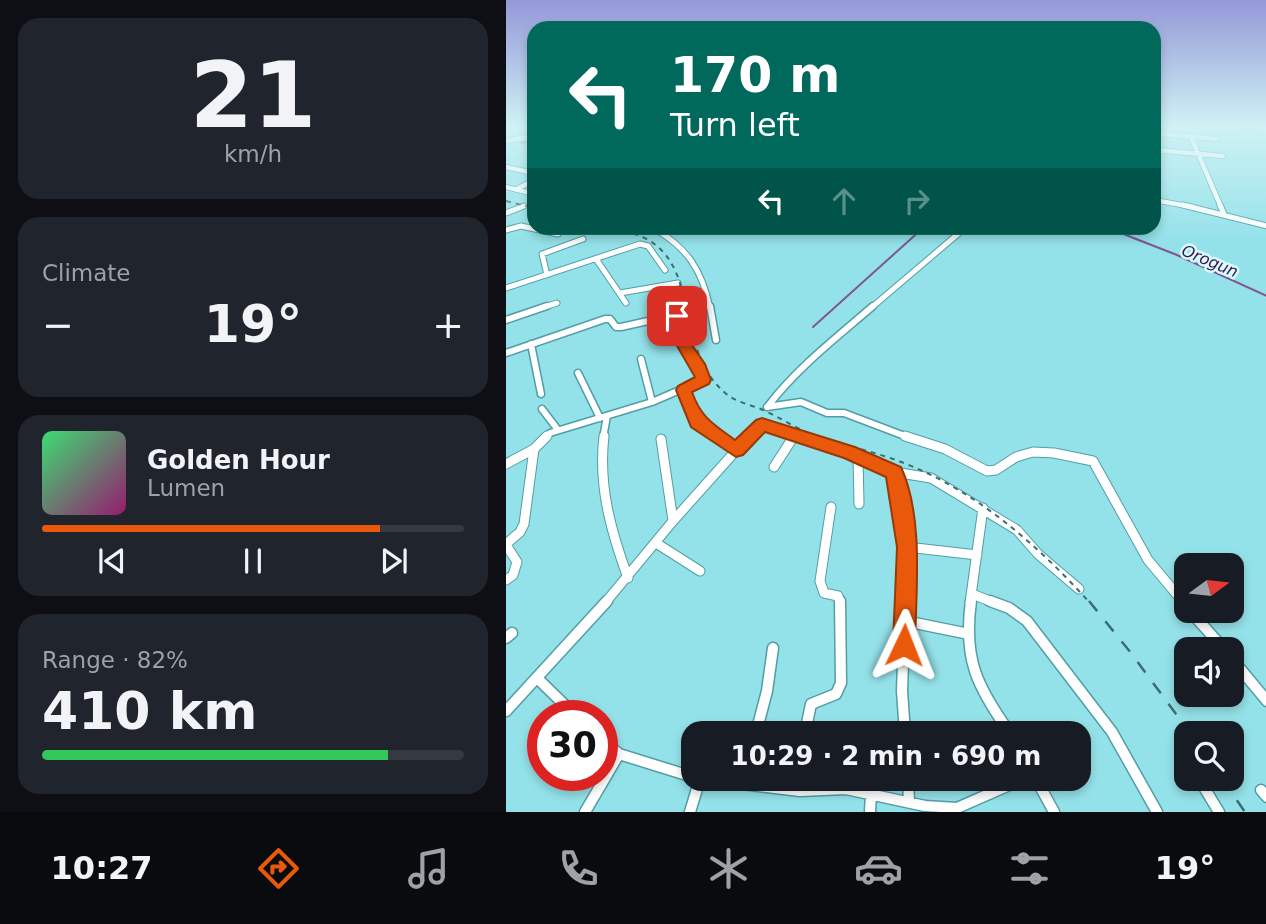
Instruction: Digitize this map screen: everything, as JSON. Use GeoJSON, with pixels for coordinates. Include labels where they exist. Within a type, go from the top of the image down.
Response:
{"type":"FeatureCollection","features":[{"type":"Feature","properties":{"kind":"street"},"geometry":{"type":"LineString","coordinates":[[1202,164],[1224,214]]}},
{"type":"Feature","properties":{"kind":"street"},"geometry":{"type":"LineString","coordinates":[[506,167],[527,172]]}},
{"type":"Feature","properties":{"kind":"street"},"geometry":{"type":"LineString","coordinates":[[516,190],[527,184]]}},
{"type":"Feature","properties":{"kind":"street"},"geometry":{"type":"LineString","coordinates":[[506,187],[527,192]]}},
{"type":"Feature","properties":{"kind":"street"},"geometry":{"type":"LineString","coordinates":[[1161,201],[1224,214],[1266,226]]}},
{"type":"Feature","properties":{"kind":"street"},"geometry":{"type":"LineString","coordinates":[[506,213],[524,206]]}},
{"type":"Feature","properties":{"kind":"street"},"geometry":{"type":"LineString","coordinates":[[506,230],[527,227]]}},
{"type":"Feature","properties":{"kind":"street"},"geometry":{"type":"LineString","coordinates":[[665,235],[692,255],[707,290],[717,340]]}},
{"type":"Feature","properties":{"kind":"street"},"geometry":{"type":"LineString","coordinates":[[957,235],[809,361],[767,407],[801,402],[827,413],[844,413],[945,449],[987,471],[994,471],[1008,465],[1015,457],[1031,453],[1093,461],[1148,561],[1174,592]]}},
{"type":"Feature","properties":{"kind":"street"},"geometry":{"type":"LineString","coordinates":[[547,275],[542,254],[583,239]]}},
{"type":"Feature","properties":{"kind":"street"},"geometry":{"type":"LineString","coordinates":[[506,288],[628,247],[647,245],[665,270]]}},
{"type":"Feature","properties":{"kind":"street"},"geometry":{"type":"LineString","coordinates":[[596,259],[626,303]]}},
{"type":"Feature","properties":{"kind":"street"},"geometry":{"type":"LineString","coordinates":[[620,293],[678,283]]}},
{"type":"Feature","properties":{"kind":"street"},"geometry":{"type":"LineString","coordinates":[[506,320],[557,303]]}},
{"type":"Feature","properties":{"kind":"street"},"geometry":{"type":"LineString","coordinates":[[506,353],[605,319],[610,319],[616,327],[621,327],[677,316],[680,339],[699,368],[703,380],[652,402],[558,430],[543,438],[534,449],[506,464]]}},
{"type":"Feature","properties":{"kind":"street"},"geometry":{"type":"LineString","coordinates":[[531,344],[541,394]]}},
{"type":"Feature","properties":{"kind":"street"},"geometry":{"type":"LineString","coordinates":[[641,359],[652,402]]}},
{"type":"Feature","properties":{"kind":"street"},"geometry":{"type":"LineString","coordinates":[[578,373],[603,417],[600,472],[604,507],[628,578]]}},
{"type":"Feature","properties":{"kind":"street"},"geometry":{"type":"LineString","coordinates":[[683,390],[697,422],[736,450]]}},
{"type":"Feature","properties":{"kind":"street"},"geometry":{"type":"LineString","coordinates":[[542,409],[558,430]]}},
{"type":"Feature","properties":{"kind":"street"},"geometry":{"type":"LineString","coordinates":[[506,711],[628,578],[673,521],[760,425],[858,456],[894,472],[931,478],[1017,530],[1038,554],[1079,589]]}},
{"type":"Feature","properties":{"kind":"street"},"geometry":{"type":"LineString","coordinates":[[774,467],[795,435]]}},
{"type":"Feature","properties":{"kind":"street"},"geometry":{"type":"LineString","coordinates":[[661,439],[667,457],[666,498],[673,521]]}},
{"type":"Feature","properties":{"kind":"street"},"geometry":{"type":"LineString","coordinates":[[506,580],[513,575],[517,562],[506,545],[520,532],[524,524],[534,449]]}},
{"type":"Feature","properties":{"kind":"street"},"geometry":{"type":"LineString","coordinates":[[858,456],[859,504]]}},
{"type":"Feature","properties":{"kind":"street"},"geometry":{"type":"LineString","coordinates":[[894,472],[906,527],[907,547],[902,691],[904,721]]}},
{"type":"Feature","properties":{"kind":"street"},"geometry":{"type":"LineString","coordinates":[[807,721],[810,705],[836,694],[841,683],[840,600],[838,596],[824,593],[820,581],[831,507]]}},
{"type":"Feature","properties":{"kind":"street"},"geometry":{"type":"LineString","coordinates":[[983,508],[972,594],[970,660],[983,695],[1001,721]]}},
{"type":"Feature","properties":{"kind":"street"},"geometry":{"type":"LineString","coordinates":[[656,543],[700,571]]}},
{"type":"Feature","properties":{"kind":"street"},"geometry":{"type":"LineString","coordinates":[[907,547],[977,555]]}},
{"type":"Feature","properties":{"kind":"street"},"geometry":{"type":"LineString","coordinates":[[972,594],[1009,608],[1027,621],[1112,732],[1157,812]]}},
{"type":"Feature","properties":{"kind":"street"},"geometry":{"type":"LineString","coordinates":[[905,621],[969,635]]}},
{"type":"Feature","properties":{"kind":"street"},"geometry":{"type":"LineString","coordinates":[[1201,623],[1213,637]]}},
{"type":"Feature","properties":{"kind":"street"},"geometry":{"type":"LineString","coordinates":[[759,721],[767,691],[773,648]]}},
{"type":"Feature","properties":{"kind":"street"},"geometry":{"type":"LineString","coordinates":[[1244,674],[1266,701]]}},
{"type":"Feature","properties":{"kind":"street"},"geometry":{"type":"LineString","coordinates":[[536,678],[559,700]]}},
{"type":"Feature","properties":{"kind":"street"},"geometry":{"type":"LineString","coordinates":[[585,812],[619,754],[681,773]]}},
{"type":"Feature","properties":{"kind":"street"},"geometry":{"type":"LineString","coordinates":[[690,812],[696,791]]}},
{"type":"Feature","properties":{"kind":"street"},"geometry":{"type":"LineString","coordinates":[[858,791],[957,810],[997,791]]}},
{"type":"Feature","properties":{"kind":"street"},"geometry":{"type":"LineString","coordinates":[[909,791],[909,802]]}},
{"type":"Feature","properties":{"kind":"street"},"geometry":{"type":"LineString","coordinates":[[1043,791],[1054,812]]}},
{"type":"Feature","properties":{"kind":"street"},"geometry":{"type":"LineString","coordinates":[[1206,791],[1219,812]]}},
{"type":"Feature","properties":{"kind":"street"},"geometry":{"type":"LineString","coordinates":[[870,812],[871,793]]}},
{"type":"Feature","properties":{"kind":"waterway"},"geometry":{"type":"LineString","coordinates":[[813,327],[915,235]]}},
{"type":"Feature","properties":{"kind":"waterway","name":"Orogun"},"geometry":{"type":"LineString","coordinates":[[1126,235],[1267,296]]}},
{"type":"Feature","properties":{"kind":"railway"},"geometry":{"type":"LineString","coordinates":[[506,201],[527,206]]}},
{"type":"Feature","properties":{"kind":"railway"},"geometry":{"type":"LineString","coordinates":[[636,235],[649,240],[668,257],[677,275],[701,359],[712,379],[729,396],[810,434],[896,460],[951,486],[977,502],[1025,539],[1090,603]]}},
{"type":"Feature","properties":{"kind":"railway"},"geometry":{"type":"LineString","coordinates":[[1089,601],[1181,721]]}},
{"type":"Feature","properties":{"kind":"railway"},"geometry":{"type":"LineString","coordinates":[[1230,791],[1245,812]]}},
{"type":"Feature","properties":{"kind":"route"},"geometry":{"type":"LineString","coordinates":[[677,316],[680,339],[703,374],[703,380],[698,384],[683,390],[697,422],[736,450],[757,426],[762,425],[849,452],[894,472],[906,527],[904,645]]}}]}
